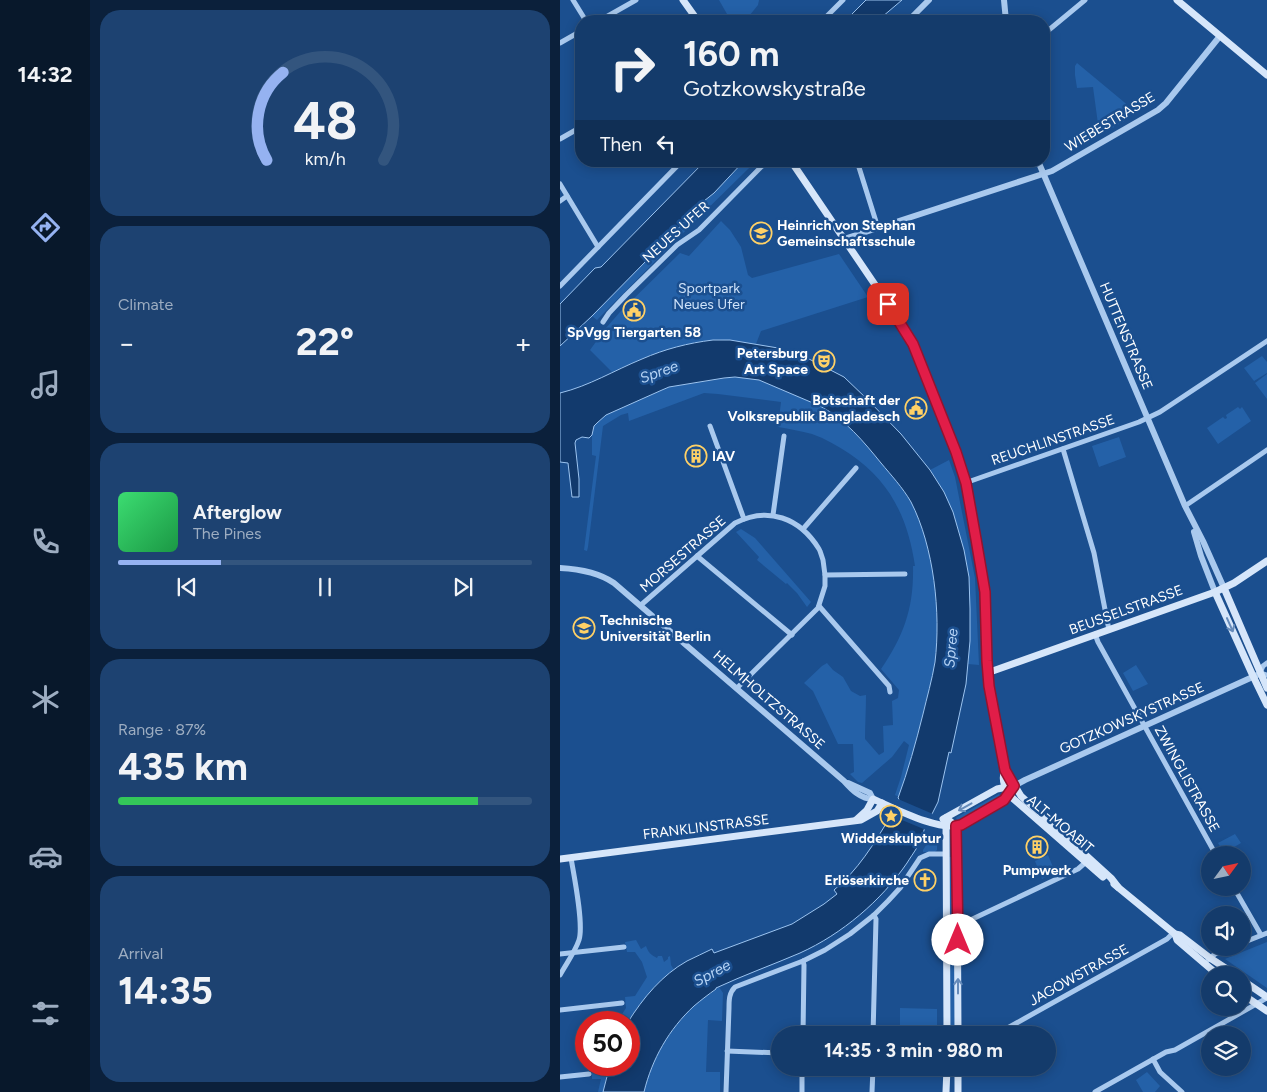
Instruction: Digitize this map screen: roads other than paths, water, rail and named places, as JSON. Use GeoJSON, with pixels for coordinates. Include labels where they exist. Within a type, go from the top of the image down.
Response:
{"type":"FeatureCollection","features":[{"type":"Feature","properties":{"kind":"main road"},"geometry":{"type":"LineString","coordinates":[[683,0],[694,15]]}},
{"type":"Feature","properties":{"kind":"main road"},"geometry":{"type":"LineString","coordinates":[[1177,0],[1267,75]]}},
{"type":"Feature","properties":{"kind":"main road","name":"ALT-MOABIT"},"geometry":{"type":"LineString","coordinates":[[795,167],[913,344],[956,452],[966,483],[982,567],[985,592],[987,673],[1005,770],[1021,796],[1111,878],[1118,887]]}},
{"type":"Feature","properties":{"kind":"main road","name":"BEUSSELSTRASSE"},"geometry":{"type":"LineString","coordinates":[[987,673],[1215,592],[1234,583],[1267,561]]}},
{"type":"Feature","properties":{"kind":"main road"},"geometry":{"type":"LineString","coordinates":[[1224,588],[1258,667],[1267,704]]}},
{"type":"Feature","properties":{"kind":"main road"},"geometry":{"type":"LineString","coordinates":[[1215,592],[1267,688]]}},
{"type":"Feature","properties":{"kind":"main road","name":"ALT-MOABIT"},"geometry":{"type":"LineString","coordinates":[[1005,770],[1003,775],[1004,787],[1009,795],[1108,881],[1118,887],[1174,934],[1176,940],[1208,966]]}},
{"type":"Feature","properties":{"kind":"main road"},"geometry":{"type":"LineString","coordinates":[[946,1026],[946,822],[956,826],[961,825],[1001,802],[1009,795],[1014,786]]}},
{"type":"Feature","properties":{"kind":"main road","name":"GOTZKOWSKYSTRASSE"},"geometry":{"type":"LineString","coordinates":[[932,824],[946,822],[1004,787],[1014,786]]}},
{"type":"Feature","properties":{"kind":"main road"},"geometry":{"type":"LineString","coordinates":[[856,820],[867,810],[874,799]]}},
{"type":"Feature","properties":{"kind":"main road","name":"HELMHOLTZSTRASSE"},"geometry":{"type":"LineString","coordinates":[[874,799],[932,824]]}},
{"type":"Feature","properties":{"kind":"main road","name":"FRANKLINSTRASSE"},"geometry":{"type":"LineString","coordinates":[[560,859],[861,820],[878,811],[882,803]]}},
{"type":"Feature","properties":{"kind":"main road"},"geometry":{"type":"LineString","coordinates":[[956,826],[958,1026]]}},
{"type":"Feature","properties":{"kind":"main road"},"geometry":{"type":"LineString","coordinates":[[946,854],[957,854]]}},
{"type":"Feature","properties":{"kind":"main road","name":"ALT-MOABIT"},"geometry":{"type":"LineString","coordinates":[[1174,934],[1180,934],[1222,966]]}},
{"type":"Feature","properties":{"kind":"main road"},"geometry":{"type":"LineString","coordinates":[[1251,986],[1267,998]]}},
{"type":"Feature","properties":{"kind":"main road"},"geometry":{"type":"LineString","coordinates":[[1251,1000],[1267,1011]]}},
{"type":"Feature","properties":{"kind":"main road"},"geometry":{"type":"LineString","coordinates":[[946,1092],[947,1076]]}},
{"type":"Feature","properties":{"kind":"main road"},"geometry":{"type":"LineString","coordinates":[[958,1076],[958,1092]]}},
{"type":"Feature","properties":{"kind":"street"},"geometry":{"type":"LineString","coordinates":[[573,0],[582,15]]}},
{"type":"Feature","properties":{"kind":"street"},"geometry":{"type":"LineString","coordinates":[[610,15],[636,0]]}},
{"type":"Feature","properties":{"kind":"street"},"geometry":{"type":"LineString","coordinates":[[828,15],[843,0]]}},
{"type":"Feature","properties":{"kind":"street"},"geometry":{"type":"LineString","coordinates":[[914,15],[929,0]]}},
{"type":"Feature","properties":{"kind":"street"},"geometry":{"type":"LineString","coordinates":[[1004,0],[1005,15]]}},
{"type":"Feature","properties":{"kind":"street"},"geometry":{"type":"LineString","coordinates":[[1050,29],[1085,0]]}},
{"type":"Feature","properties":{"kind":"street"},"geometry":{"type":"LineString","coordinates":[[560,43],[575,34]]}},
{"type":"Feature","properties":{"kind":"street","name":"WIEBESTRASSE"},"geometry":{"type":"LineString","coordinates":[[844,239],[1056,169],[1158,110],[1220,36]]}},
{"type":"Feature","properties":{"kind":"street"},"geometry":{"type":"LineString","coordinates":[[560,139],[575,130]]}},
{"type":"Feature","properties":{"kind":"street"},"geometry":{"type":"LineString","coordinates":[[560,286],[674,167]]}},
{"type":"Feature","properties":{"kind":"street","name":"NEUES UFER"},"geometry":{"type":"LineString","coordinates":[[603,322],[614,307],[677,245],[699,230],[762,167]]}},
{"type":"Feature","properties":{"kind":"street"},"geometry":{"type":"LineString","coordinates":[[859,167],[878,228]]}},
{"type":"Feature","properties":{"kind":"street","name":"HUTTENSTRASSE"},"geometry":{"type":"LineString","coordinates":[[1040,167],[1185,506],[1215,592]]}},
{"type":"Feature","properties":{"kind":"street"},"geometry":{"type":"LineString","coordinates":[[560,184],[598,246]]}},
{"type":"Feature","properties":{"kind":"street"},"geometry":{"type":"LineString","coordinates":[[560,201],[567,196]]}},
{"type":"Feature","properties":{"kind":"street","name":"REUCHLINSTRASSE"},"geometry":{"type":"LineString","coordinates":[[966,483],[1139,422],[1161,412],[1267,341]]}},
{"type":"Feature","properties":{"kind":"street"},"geometry":{"type":"LineString","coordinates":[[710,426],[742,520],[756,516],[773,516],[789,520],[803,529],[820,550],[825,575],[825,586],[819,606],[737,688]]}},
{"type":"Feature","properties":{"kind":"street"},"geometry":{"type":"LineString","coordinates":[[773,516],[784,436]]}},
{"type":"Feature","properties":{"kind":"street"},"geometry":{"type":"LineString","coordinates":[[1063,449],[1094,553],[1109,630]]}},
{"type":"Feature","properties":{"kind":"street"},"geometry":{"type":"LineString","coordinates":[[1185,506],[1267,450]]}},
{"type":"Feature","properties":{"kind":"street"},"geometry":{"type":"LineString","coordinates":[[803,529],[856,468]]}},
{"type":"Feature","properties":{"kind":"street","name":"MORSESTRASSE"},"geometry":{"type":"LineString","coordinates":[[641,605],[735,523],[742,520]]}},
{"type":"Feature","properties":{"kind":"street","name":"HUTTENSTRASSE"},"geometry":{"type":"LineString","coordinates":[[1191,521],[1203,541],[1224,588]]}},
{"type":"Feature","properties":{"kind":"street"},"geometry":{"type":"LineString","coordinates":[[697,556],[792,635]]}},
{"type":"Feature","properties":{"kind":"street","name":"HELMHOLTZSTRASSE"},"geometry":{"type":"LineString","coordinates":[[560,568],[594,573],[607,578],[618,586],[844,781],[852,790],[862,797],[874,799]]}},
{"type":"Feature","properties":{"kind":"street"},"geometry":{"type":"LineString","coordinates":[[825,575],[905,574]]}},
{"type":"Feature","properties":{"kind":"street"},"geometry":{"type":"LineString","coordinates":[[819,606],[889,686],[890,692]]}},
{"type":"Feature","properties":{"kind":"street","name":"ZWINGLISTRASSE"},"geometry":{"type":"LineString","coordinates":[[1095,634],[1211,846]]}},
{"type":"Feature","properties":{"kind":"street"},"geometry":{"type":"LineString","coordinates":[[1260,675],[1262,666],[1267,663]]}},
{"type":"Feature","properties":{"kind":"street","name":"GOTZKOWSKYSTRASSE"},"geometry":{"type":"LineString","coordinates":[[1014,786],[1030,777],[1260,675]]}},
{"type":"Feature","properties":{"kind":"street"},"geometry":{"type":"LineString","coordinates":[[726,1092],[730,996],[732,990],[803,961],[833,945],[874,915],[888,901],[900,888],[920,858],[929,854],[946,854]]}},
{"type":"Feature","properties":{"kind":"street"},"geometry":{"type":"LineString","coordinates":[[560,975],[579,939],[580,922],[571,858]]}},
{"type":"Feature","properties":{"kind":"street"},"geometry":{"type":"LineString","coordinates":[[946,924],[964,923],[1077,870],[1086,862]]}},
{"type":"Feature","properties":{"kind":"street"},"geometry":{"type":"LineString","coordinates":[[1239,896],[1264,934],[1251,939]]}},
{"type":"Feature","properties":{"kind":"street"},"geometry":{"type":"LineString","coordinates":[[873,1026],[876,918],[874,915]]}},
{"type":"Feature","properties":{"kind":"street","name":"JAGOWSTRASSE"},"geometry":{"type":"LineString","coordinates":[[1011,1026],[1174,934]]}},
{"type":"Feature","properties":{"kind":"street"},"geometry":{"type":"LineString","coordinates":[[560,954],[624,947]]}},
{"type":"Feature","properties":{"kind":"street"},"geometry":{"type":"LineString","coordinates":[[1204,963],[1213,956]]}},
{"type":"Feature","properties":{"kind":"street"},"geometry":{"type":"LineString","coordinates":[[803,961],[803,1026]]}},
{"type":"Feature","properties":{"kind":"street"},"geometry":{"type":"LineString","coordinates":[[1095,1092],[1152,1059],[1166,1052],[1178,1049],[1267,998]]}},
{"type":"Feature","properties":{"kind":"street"},"geometry":{"type":"LineString","coordinates":[[560,1010],[622,1003]]}},
{"type":"Feature","properties":{"kind":"street"},"geometry":{"type":"LineString","coordinates":[[727,1051],[771,1053]]}},
{"type":"Feature","properties":{"kind":"street"},"geometry":{"type":"LineString","coordinates":[[1152,1059],[1160,1072],[1182,1092]]}},
{"type":"Feature","properties":{"kind":"street"},"geometry":{"type":"LineString","coordinates":[[560,1077],[575,1075]]}},
{"type":"Feature","properties":{"kind":"street"},"geometry":{"type":"LineString","coordinates":[[802,1076],[802,1092]]}},
{"type":"Feature","properties":{"kind":"street"},"geometry":{"type":"LineString","coordinates":[[872,1092],[873,1076]]}},
{"type":"Feature","properties":{"kind":"water"},"geometry":{"type":"Polygon","coordinates":[[[866,0],[902,0],[884,15],[851,15],[866,0]]]}},
{"type":"Feature","properties":{"kind":"water"},"geometry":{"type":"Polygon","coordinates":[[[699,167],[738,167],[560,346],[560,304],[595,268],[601,267],[699,167]]]}},
{"type":"Feature","properties":{"kind":"water","name":"Spree"},"geometry":{"type":"Polygon","coordinates":[[[713,340],[730,340],[778,348],[809,359],[844,377],[901,434],[930,470],[944,492],[953,512],[964,550],[969,577],[970,609],[970,641],[966,684],[938,802],[922,838],[897,877],[860,915],[831,936],[800,953],[716,988],[697,1004],[685,1015],[669,1035],[657,1056],[644,1092],[603,1092],[607,1076],[640,1076],[640,1011],[635,1011],[669,973],[687,961],[712,949],[714,953],[792,924],[837,894],[834,890],[851,874],[865,856],[891,817],[899,799],[918,735],[935,662],[937,623],[934,580],[925,539],[911,502],[861,439],[838,417],[820,406],[759,380],[735,377],[669,387],[606,415],[594,426],[592,435],[589,438],[582,437],[576,440],[579,497],[572,497],[568,463],[560,462],[560,393],[592,382],[659,352],[713,340]]]}},
{"type":"Feature","properties":{"kind":"place","name":"Heinrich von Stephan Gemeinschaftsschule"},"geometry":{"type":"Point","coordinates":[761,233]}},
{"type":"Feature","properties":{"kind":"place","name":"SpVgg Tiergarten 58"},"geometry":{"type":"Point","coordinates":[634,310]}},
{"type":"Feature","properties":{"kind":"place","name":"Petersburg Art Space"},"geometry":{"type":"Point","coordinates":[824,361]}},
{"type":"Feature","properties":{"kind":"place","name":"Botschaft der Volksrepublik Bangladesch"},"geometry":{"type":"Point","coordinates":[916,408]}},
{"type":"Feature","properties":{"kind":"place","name":"IAV"},"geometry":{"type":"Point","coordinates":[696,456]}},
{"type":"Feature","properties":{"kind":"place","name":"Technische Universität Berlin"},"geometry":{"type":"Point","coordinates":[584,628]}},
{"type":"Feature","properties":{"kind":"place","name":"Widderskulptur"},"geometry":{"type":"Point","coordinates":[891,816]}},
{"type":"Feature","properties":{"kind":"place","name":"Pumpwerk"},"geometry":{"type":"Point","coordinates":[1037,847]}},
{"type":"Feature","properties":{"kind":"place","name":"Erlöserkirche"},"geometry":{"type":"Point","coordinates":[925,880]}},
{"type":"Feature","properties":{"kind":"park label","name":"Sportpark Neues Ufer"},"geometry":{"type":"Point","coordinates":[709,296]}}]}
